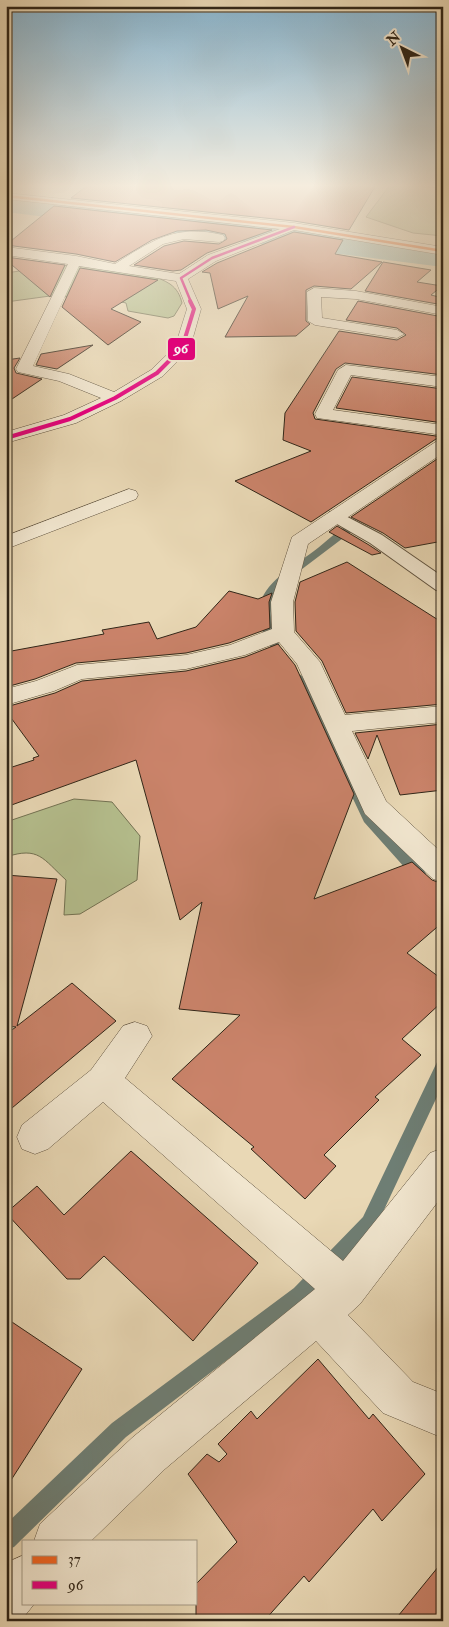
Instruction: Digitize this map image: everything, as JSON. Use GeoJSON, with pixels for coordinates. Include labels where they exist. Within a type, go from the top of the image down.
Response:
{"type":"FeatureCollection","features":[{"type":"Feature","properties":{"kind":"street"},"geometry":{"type":"LineString","coordinates":[[75,261],[18,365],[62,377],[115,398]]}},
{"type":"Feature","properties":{"kind":"street"},"geometry":{"type":"LineString","coordinates":[[81,261],[182,278],[208,261]]}},
{"type":"Feature","properties":{"kind":"street"},"geometry":{"type":"LineString","coordinates":[[117,268],[128,261]]}},
{"type":"Feature","properties":{"kind":"street"},"geometry":{"type":"LineString","coordinates":[[6,438],[70,419],[115,398],[157,373],[182,348],[194,309],[182,278]]}},
{"type":"Feature","properties":{"kind":"street"},"geometry":{"type":"LineString","coordinates":[[397,334],[315,321],[314,292],[356,295],[443,311]]}},
{"type":"Feature","properties":{"kind":"street"},"geometry":{"type":"LineString","coordinates":[[384,347],[422,307]]}},
{"type":"Feature","properties":{"kind":"street"},"geometry":{"type":"LineString","coordinates":[[443,382],[346,370],[322,414],[443,430]]}},
{"type":"Feature","properties":{"kind":"street"},"geometry":{"type":"LineString","coordinates":[[443,444],[338,517],[298,541],[282,602],[282,633],[308,662],[375,807],[443,871]]}},
{"type":"Feature","properties":{"kind":"street"},"geometry":{"type":"LineString","coordinates":[[6,544],[130,496]]}},
{"type":"Feature","properties":{"kind":"street"},"geometry":{"type":"LineString","coordinates":[[6,697],[45,686],[78,672],[186,662],[251,645],[282,633]]}},
{"type":"Feature","properties":{"kind":"street"},"geometry":{"type":"LineString","coordinates":[[337,724],[443,714]]}},
{"type":"Feature","properties":{"kind":"street"},"geometry":{"type":"LineString","coordinates":[[36,1137],[103,1080],[135,1036]]}},
{"type":"Feature","properties":{"kind":"street"},"geometry":{"type":"LineString","coordinates":[[103,1080],[292,1243],[336,1297],[398,1398],[443,1416]]}},
{"type":"Feature","properties":{"kind":"street"},"geometry":{"type":"LineString","coordinates":[[58,1540],[149,1453],[336,1297],[443,1165]]}},
{"type":"Feature","properties":{"kind":"lane"},"geometry":{"type":"LineString","coordinates":[[338,517],[368,534],[443,586]]}},
{"type":"Feature","properties":{"kind":"green space"},"geometry":{"type":"Polygon","coordinates":[[[60,265],[132,271],[160,279],[170,284],[178,292],[182,303],[174,316],[168,318],[128,311],[126,303],[81,293],[71,297],[50,296],[6,302],[6,273],[60,265]]]}},
{"type":"Feature","properties":{"kind":"green space"},"geometry":{"type":"Polygon","coordinates":[[[74,799],[112,802],[140,836],[137,880],[80,914],[64,915],[66,880],[40,856],[26,853],[6,857],[6,822],[74,799]]]}},
{"type":"Feature","properties":{"kind":"building"},"geometry":{"type":"Polygon","coordinates":[[[7,261],[35,261],[65,265],[50,297],[7,261]]]}},
{"type":"Feature","properties":{"kind":"building"},"geometry":{"type":"Polygon","coordinates":[[[140,261],[195,261],[181,270],[173,271],[134,265],[140,261]]]}},
{"type":"Feature","properties":{"kind":"building"},"geometry":{"type":"Polygon","coordinates":[[[222,261],[382,262],[351,289],[314,286],[306,290],[306,321],[310,324],[296,336],[225,337],[248,296],[218,309],[210,273],[202,272],[222,261]]]}},
{"type":"Feature","properties":{"kind":"building"},"geometry":{"type":"Polygon","coordinates":[[[383,262],[431,270],[417,282],[442,286],[431,295],[443,298],[443,305],[365,291],[383,262]]]}},
{"type":"Feature","properties":{"kind":"building"},"geometry":{"type":"Polygon","coordinates":[[[80,268],[158,280],[111,309],[141,322],[108,345],[62,307],[80,268]]]}},
{"type":"Feature","properties":{"kind":"building"},"geometry":{"type":"Polygon","coordinates":[[[358,301],[443,317],[443,375],[345,363],[336,369],[313,413],[315,419],[443,438],[436,439],[311,522],[235,481],[311,451],[283,440],[285,413],[339,331],[397,340],[406,335],[397,328],[346,320],[358,301]]]}},
{"type":"Feature","properties":{"kind":"building"},"geometry":{"type":"Polygon","coordinates":[[[93,345],[57,369],[36,365],[41,354],[93,345]]]}},
{"type":"Feature","properties":{"kind":"building"},"geometry":{"type":"Polygon","coordinates":[[[20,358],[14,368],[16,373],[42,379],[6,403],[6,360],[20,358]]]}},
{"type":"Feature","properties":{"kind":"building"},"geometry":{"type":"Polygon","coordinates":[[[352,377],[443,389],[443,423],[336,408],[352,377]]]}},
{"type":"Feature","properties":{"kind":"building"},"geometry":{"type":"Polygon","coordinates":[[[443,455],[443,541],[405,548],[383,533],[351,517],[443,455]]]}},
{"type":"Feature","properties":{"kind":"building"},"geometry":{"type":"Polygon","coordinates":[[[337,526],[381,553],[372,555],[329,532],[337,526]]]}},
{"type":"Feature","properties":{"kind":"building"},"geometry":{"type":"Polygon","coordinates":[[[347,562],[443,623],[443,704],[346,713],[322,661],[296,631],[295,602],[300,582],[347,562]]]}},
{"type":"Feature","properties":{"kind":"building"},"geometry":{"type":"Polygon","coordinates":[[[229,591],[258,599],[272,593],[269,602],[270,628],[229,643],[186,653],[76,663],[35,679],[6,687],[6,652],[104,634],[102,630],[149,622],[157,639],[196,627],[229,591]]]}},
{"type":"Feature","properties":{"kind":"building"},"geometry":{"type":"Polygon","coordinates":[[[278,644],[295,665],[354,794],[314,899],[412,862],[432,880],[443,884],[443,922],[407,953],[443,980],[443,1001],[402,1039],[421,1055],[375,1097],[379,1100],[324,1155],[336,1166],[305,1199],[251,1149],[254,1147],[172,1079],[240,1015],[179,1009],[202,902],[180,920],[136,760],[6,807],[6,769],[34,760],[33,758],[39,756],[6,711],[6,707],[55,693],[82,681],[186,671],[245,657],[278,644]]]}},
{"type":"Feature","properties":{"kind":"building"},"geometry":{"type":"Polygon","coordinates":[[[443,724],[443,790],[400,795],[377,735],[368,759],[355,733],[443,724]]]}},
{"type":"Feature","properties":{"kind":"building"},"geometry":{"type":"Polygon","coordinates":[[[6,875],[57,879],[17,1026],[72,983],[116,1021],[6,1113],[6,1034],[16,1027],[6,1026],[6,875]]]}},
{"type":"Feature","properties":{"kind":"building"},"geometry":{"type":"Polygon","coordinates":[[[131,1151],[258,1263],[193,1341],[104,1256],[80,1279],[67,1279],[6,1213],[37,1186],[64,1215],[131,1151]]]}},
{"type":"Feature","properties":{"kind":"building"},"geometry":{"type":"Polygon","coordinates":[[[6,1318],[82,1369],[6,1488],[6,1318]]]}},
{"type":"Feature","properties":{"kind":"building"},"geometry":{"type":"Polygon","coordinates":[[[318,1359],[369,1419],[373,1414],[425,1474],[382,1521],[373,1509],[309,1582],[304,1576],[264,1621],[196,1621],[198,1582],[237,1542],[188,1474],[207,1454],[219,1462],[227,1454],[218,1444],[251,1411],[257,1419],[318,1359]]]}},
{"type":"Feature","properties":{"kind":"building"},"geometry":{"type":"Polygon","coordinates":[[[443,1561],[443,1621],[394,1621],[443,1561]]]}},
{"type":"Feature","properties":{"kind":"waterway"},"geometry":{"type":"LineString","coordinates":[[275,646],[268,631],[265,616],[266,602],[273,586],[352,527]]}},
{"type":"Feature","properties":{"kind":"waterway"},"geometry":{"type":"LineString","coordinates":[[297,677],[308,692],[368,819],[419,874]]}},
{"type":"Feature","properties":{"kind":"waterway"},"geometry":{"type":"LineString","coordinates":[[6,1539],[119,1430],[300,1294],[369,1223],[443,1067]]}},
{"type":"Feature","properties":{"kind":"transit line","name":"96"},"geometry":{"type":"LineString","coordinates":[[6,438],[70,419],[115,398],[157,373],[182,348],[194,309],[181,278],[207,261]]}}]}
